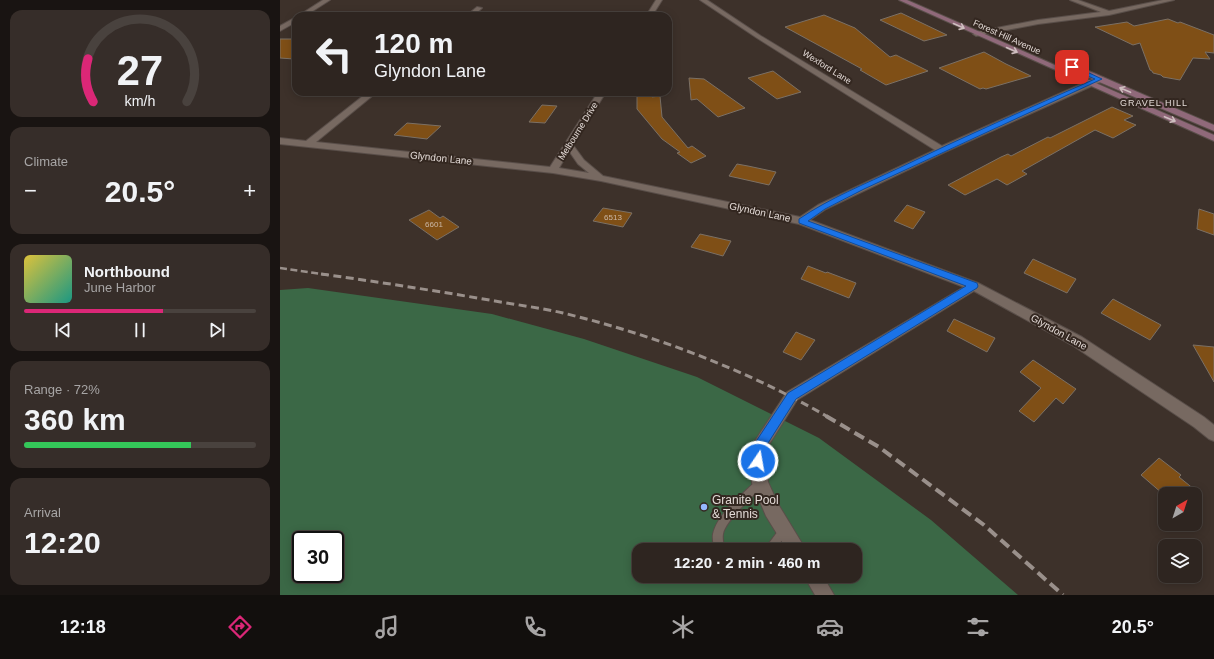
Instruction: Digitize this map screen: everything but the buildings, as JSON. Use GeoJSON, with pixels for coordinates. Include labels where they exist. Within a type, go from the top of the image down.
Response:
{"type":"FeatureCollection","features":[{"type":"Feature","properties":{"kind":"main road","name":"Forest Hill Avenue"},"geometry":{"type":"LineString","coordinates":[[902,0],[1214,138]]}},
{"type":"Feature","properties":{"kind":"main road","name":"Forest Hill Avenue"},"geometry":{"type":"LineString","coordinates":[[918,0],[1214,128]]}},
{"type":"Feature","properties":{"kind":"street"},"geometry":{"type":"LineString","coordinates":[[308,12],[327,0]]}},
{"type":"Feature","properties":{"kind":"street"},"geometry":{"type":"LineString","coordinates":[[652,12],[659,0]]}},
{"type":"Feature","properties":{"kind":"street","name":"Wexford Lane"},"geometry":{"type":"LineString","coordinates":[[703,0],[759,37],[942,150]]}},
{"type":"Feature","properties":{"kind":"street"},"geometry":{"type":"LineString","coordinates":[[1073,0],[1109,13]]}},
{"type":"Feature","properties":{"kind":"street"},"geometry":{"type":"LineString","coordinates":[[976,34],[1038,22],[1109,13],[1171,0]]}},
{"type":"Feature","properties":{"kind":"street"},"geometry":{"type":"LineString","coordinates":[[474,12],[479,8]]}},
{"type":"Feature","properties":{"kind":"street"},"geometry":{"type":"LineString","coordinates":[[280,29],[292,22]]}},
{"type":"Feature","properties":{"kind":"street"},"geometry":{"type":"LineString","coordinates":[[802,221],[822,207],[942,150],[1100,79]]}},
{"type":"Feature","properties":{"kind":"street"},"geometry":{"type":"LineString","coordinates":[[308,144],[368,96]]}},
{"type":"Feature","properties":{"kind":"street","name":"Melbourne Drive"},"geometry":{"type":"LineString","coordinates":[[553,170],[600,96]]}},
{"type":"Feature","properties":{"kind":"street","name":"Glyndon Lane"},"geometry":{"type":"LineString","coordinates":[[280,141],[553,170],[601,178],[802,221],[974,286],[1077,341],[1199,422],[1214,434]]}},
{"type":"Feature","properties":{"kind":"street"},"geometry":{"type":"LineString","coordinates":[[570,145],[581,162],[601,178]]}},
{"type":"Feature","properties":{"kind":"street"},"geometry":{"type":"LineString","coordinates":[[792,543],[772,510],[760,483],[757,450],[792,396],[974,286]]}},
{"type":"Feature","properties":{"kind":"street"},"geometry":{"type":"LineString","coordinates":[[1199,422],[1214,424]]}},
{"type":"Feature","properties":{"kind":"street"},"geometry":{"type":"LineString","coordinates":[[817,583],[825,595]]}},
{"type":"Feature","properties":{"kind":"lane"},"geometry":{"type":"LineString","coordinates":[[719,543],[718,534],[726,521],[760,483]]}},
{"type":"Feature","properties":{"kind":"lane"},"geometry":{"type":"LineString","coordinates":[[774,543],[784,530]]}},
{"type":"Feature","properties":{"kind":"green space"},"geometry":{"type":"Polygon","coordinates":[[[308,288],[492,314],[584,339],[697,377],[819,438],[931,520],[1018,595],[280,595],[280,290],[308,288]]]}},
{"type":"Feature","properties":{"kind":"railway"},"geometry":{"type":"LineString","coordinates":[[280,268],[328,275]]}},
{"type":"Feature","properties":{"kind":"railway"},"geometry":{"type":"LineString","coordinates":[[321,274],[538,308],[597,322],[665,343],[733,369],[828,417]]}},
{"type":"Feature","properties":{"kind":"railway"},"geometry":{"type":"LineString","coordinates":[[826,416],[879,447],[984,525],[1063,595]]}},
{"type":"Feature","properties":{"kind":"place","name":"Granite Pool & Tennis"},"geometry":{"type":"Point","coordinates":[704,507]}},
{"type":"Feature","properties":{"kind":"district","name":"GRAVEL HILL"},"geometry":{"type":"Point","coordinates":[1154,103]}},
{"type":"Feature","properties":{"kind":"route"},"geometry":{"type":"LineString","coordinates":[[758,461],[757,450],[792,396],[974,286],[802,221],[822,207],[942,150],[1100,79],[1072,67]]}}]}
